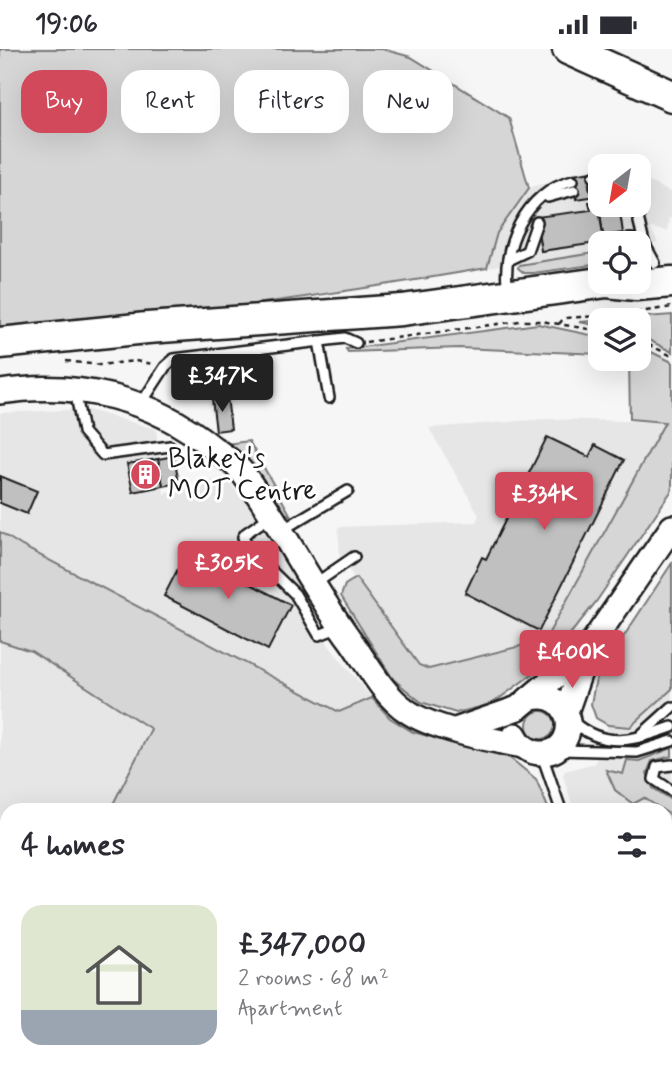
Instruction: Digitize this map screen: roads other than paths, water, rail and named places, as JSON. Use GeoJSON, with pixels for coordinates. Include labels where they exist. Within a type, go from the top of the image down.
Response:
{"type":"FeatureCollection","features":[{"type":"Feature","properties":{"kind":"highway"},"geometry":{"type":"LineString","coordinates":[[568,49],[672,96]]}},
{"type":"Feature","properties":{"kind":"highway"},"geometry":{"type":"LineString","coordinates":[[0,343],[147,328],[402,310],[588,284]]}},
{"type":"Feature","properties":{"kind":"street"},"geometry":{"type":"LineString","coordinates":[[0,392],[36,386],[75,388],[141,404],[188,428],[240,469],[340,627],[394,701],[421,720],[485,739],[540,749],[566,738],[567,715],[588,649]]}},
{"type":"Feature","properties":{"kind":"street"},"geometry":{"type":"LineString","coordinates":[[540,749],[513,727],[523,704],[588,649],[672,527]]}},
{"type":"Feature","properties":{"kind":"street"},"geometry":{"type":"LineString","coordinates":[[458,729],[546,697],[561,705],[567,715]]}},
{"type":"Feature","properties":{"kind":"lane"},"geometry":{"type":"LineString","coordinates":[[509,294],[505,275],[522,216],[539,199],[574,185]]}},
{"type":"Feature","properties":{"kind":"lane"},"geometry":{"type":"LineString","coordinates":[[639,217],[656,263]]}},
{"type":"Feature","properties":{"kind":"lane"},"geometry":{"type":"LineString","coordinates":[[508,260],[535,238]]}},
{"type":"Feature","properties":{"kind":"lane"},"geometry":{"type":"LineString","coordinates":[[141,404],[165,367],[174,359],[345,338],[356,343]]}},
{"type":"Feature","properties":{"kind":"lane"},"geometry":{"type":"LineString","coordinates":[[319,341],[329,398]]}},
{"type":"Feature","properties":{"kind":"lane"},"geometry":{"type":"LineString","coordinates":[[75,388],[83,432],[103,455],[170,446]]}},
{"type":"Feature","properties":{"kind":"lane"},"geometry":{"type":"LineString","coordinates":[[340,627],[318,635],[295,594],[250,550],[243,537],[246,533],[276,524],[348,491]]}},
{"type":"Feature","properties":{"kind":"lane"},"geometry":{"type":"LineString","coordinates":[[314,584],[354,557]]}},
{"type":"Feature","properties":{"kind":"lane"},"geometry":{"type":"LineString","coordinates":[[637,739],[672,707]]}},
{"type":"Feature","properties":{"kind":"lane"},"geometry":{"type":"LineString","coordinates":[[567,715],[594,737],[613,742],[637,739],[672,727]]}},
{"type":"Feature","properties":{"kind":"lane"},"geometry":{"type":"LineString","coordinates":[[559,803],[540,749],[637,753],[672,741]]}},
{"type":"Feature","properties":{"kind":"lane"},"geometry":{"type":"LineString","coordinates":[[672,765],[657,767],[654,779],[672,791]]}},
{"type":"Feature","properties":{"kind":"place","name":"Blakey's MOT Centre"},"geometry":{"type":"Point","coordinates":[145,475]}}]}
